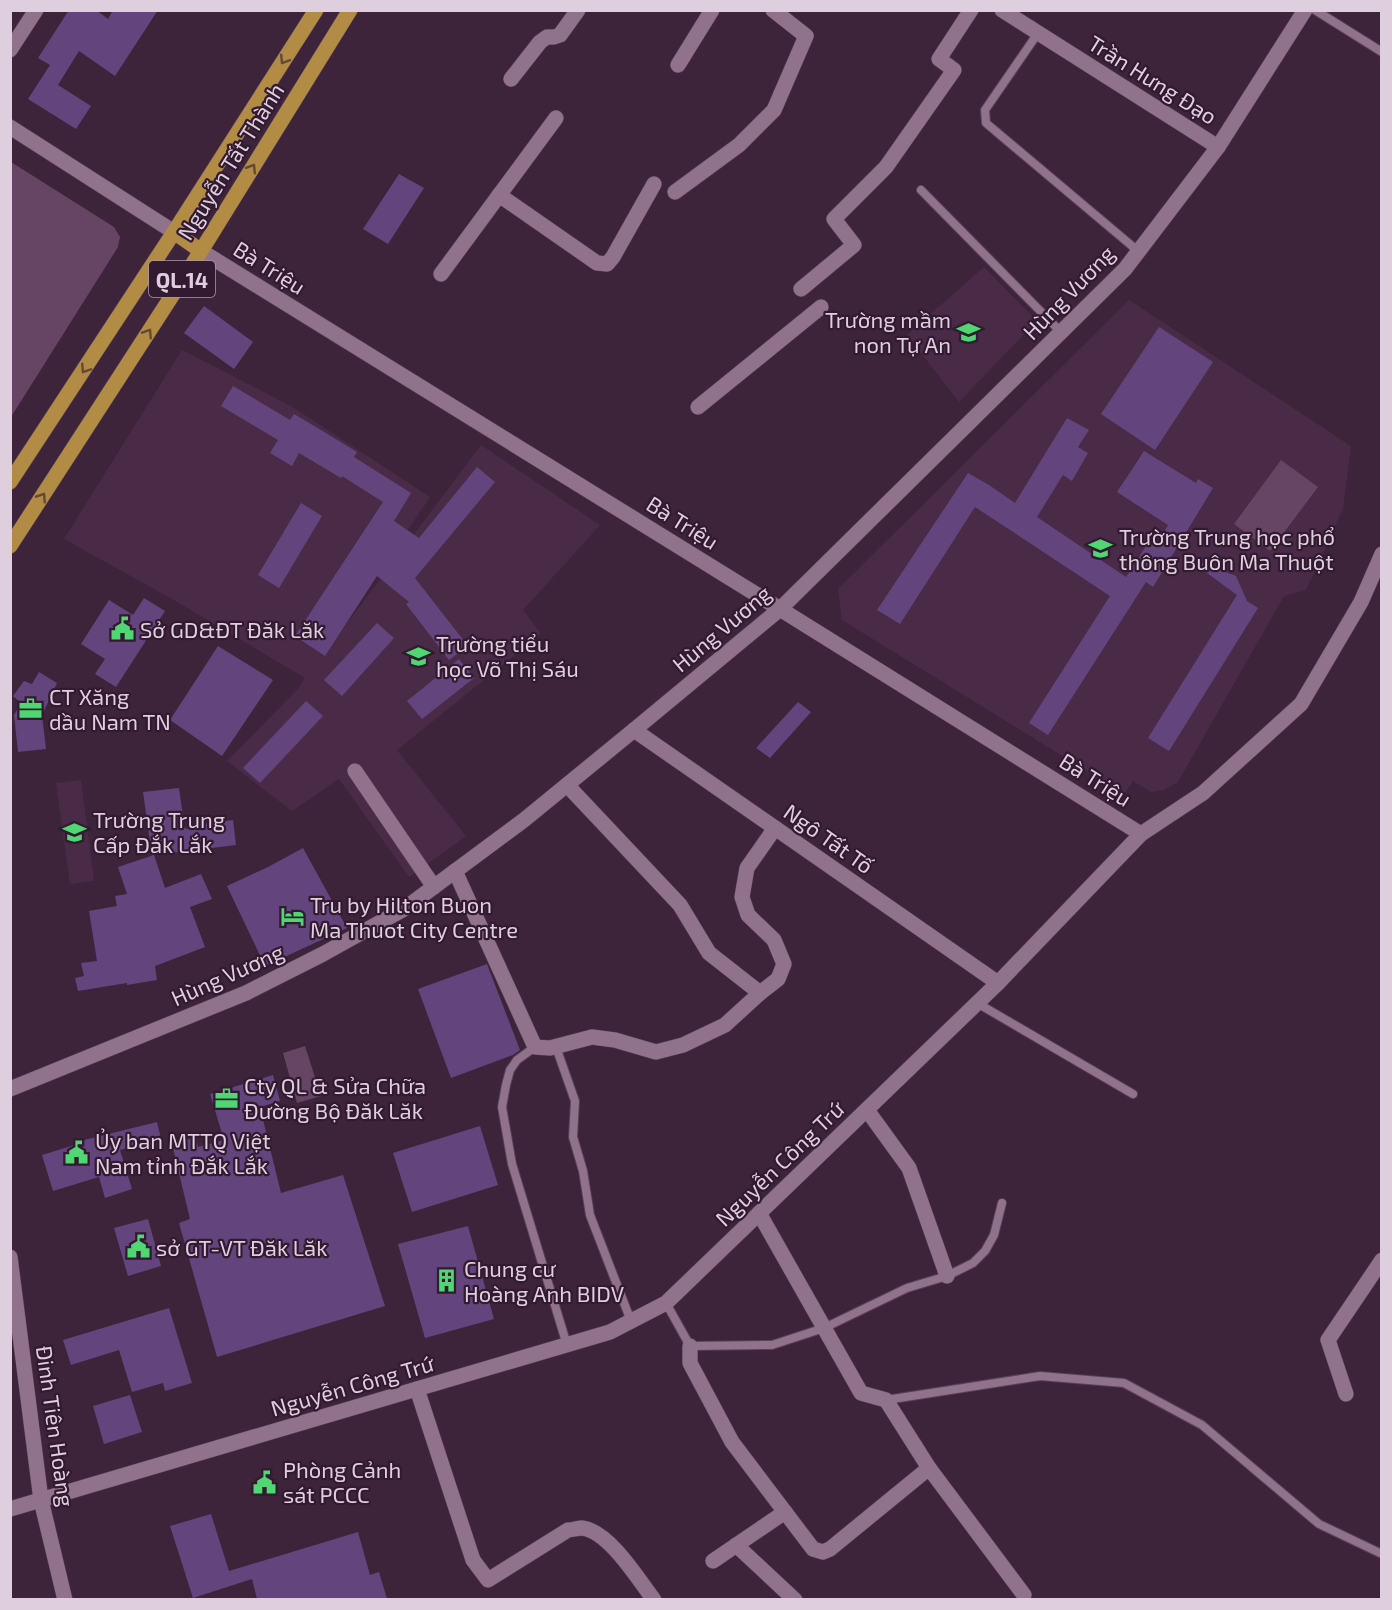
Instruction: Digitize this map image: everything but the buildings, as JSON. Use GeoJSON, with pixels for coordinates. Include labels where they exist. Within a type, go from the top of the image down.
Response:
{"type":"FeatureCollection","features":[{"type":"Feature","properties":{"kind":"main road","name":"Nguyễn Tất Thành"},"geometry":{"type":"LineString","coordinates":[[10,482],[174,232],[315,10]]}},
{"type":"Feature","properties":{"kind":"main road","name":"Nguyễn Tất Thành"},"geometry":{"type":"LineString","coordinates":[[10,546],[201,251],[350,10]]}},
{"type":"Feature","properties":{"kind":"main road"},"geometry":{"type":"LineString","coordinates":[[174,232],[201,251]]}},
{"type":"Feature","properties":{"kind":"street"},"geometry":{"type":"LineString","coordinates":[[10,50],[36,10]]}},
{"type":"Feature","properties":{"kind":"street"},"geometry":{"type":"LineString","coordinates":[[511,79],[540,42],[547,37],[560,35],[578,10]]}},
{"type":"Feature","properties":{"kind":"street"},"geometry":{"type":"LineString","coordinates":[[678,65],[712,10]]}},
{"type":"Feature","properties":{"kind":"street"},"geometry":{"type":"LineString","coordinates":[[675,192],[739,145],[774,110],[806,36],[772,10]]}},
{"type":"Feature","properties":{"kind":"street"},"geometry":{"type":"LineString","coordinates":[[801,289],[854,245],[834,219],[886,167],[954,70],[939,60],[972,10]]}},
{"type":"Feature","properties":{"kind":"street","name":"Hùng Vương"},"geometry":{"type":"LineString","coordinates":[[10,1089],[246,993],[404,909],[524,820],[780,609],[1125,269],[1218,147],[1305,10]]}},
{"type":"Feature","properties":{"kind":"street","name":"Trần Hưng Đạo"},"geometry":{"type":"LineString","coordinates":[[1007,12],[1218,147]]}},
{"type":"Feature","properties":{"kind":"street"},"geometry":{"type":"LineString","coordinates":[[441,274],[556,118]]}},
{"type":"Feature","properties":{"kind":"street"},"geometry":{"type":"LineString","coordinates":[[10,127],[174,232]]}},
{"type":"Feature","properties":{"kind":"street"},"geometry":{"type":"LineString","coordinates":[[500,195],[597,263],[607,264],[654,184]]}},
{"type":"Feature","properties":{"kind":"street","name":"Bà Triệu"},"geometry":{"type":"LineString","coordinates":[[201,251],[1141,834]]}},
{"type":"Feature","properties":{"kind":"street"},"geometry":{"type":"LineString","coordinates":[[698,407],[820,307]]}},
{"type":"Feature","properties":{"kind":"street","name":"Nguyễn Công Trứ"},"geometry":{"type":"LineString","coordinates":[[10,1509],[610,1332],[666,1303],[998,983],[1141,834],[1203,793],[1301,704],[1361,602],[1382,554]]}},
{"type":"Feature","properties":{"kind":"street","name":"Ngô Tất Tố"},"geometry":{"type":"LineString","coordinates":[[634,730],[998,983]]}},
{"type":"Feature","properties":{"kind":"street"},"geometry":{"type":"LineString","coordinates":[[355,771],[434,887]]}},
{"type":"Feature","properties":{"kind":"street"},"geometry":{"type":"LineString","coordinates":[[567,785],[680,906],[709,953],[760,993]]}},
{"type":"Feature","properties":{"kind":"street"},"geometry":{"type":"LineString","coordinates":[[455,871],[535,1047],[556,1047],[592,1036],[656,1052],[683,1045],[725,1025],[778,979],[784,964],[774,940],[748,915],[742,897],[747,868],[775,828]]}},
{"type":"Feature","properties":{"kind":"street"},"geometry":{"type":"LineString","coordinates":[[867,1110],[909,1168],[947,1276]]}},
{"type":"Feature","properties":{"kind":"street"},"geometry":{"type":"LineString","coordinates":[[759,1214],[861,1393],[886,1401],[929,1468],[1024,1595]]}},
{"type":"Feature","properties":{"kind":"street","name":"Đinh Tiên Hoàng"},"geometry":{"type":"LineString","coordinates":[[10,1257],[41,1500],[65,1599]]}},
{"type":"Feature","properties":{"kind":"street"},"geometry":{"type":"LineString","coordinates":[[1346,1394],[1328,1340],[1382,1260]]}},
{"type":"Feature","properties":{"kind":"street"},"geometry":{"type":"LineString","coordinates":[[690,1346],[690,1363],[732,1442],[813,1549],[823,1552],[830,1549],[929,1468]]}},
{"type":"Feature","properties":{"kind":"street"},"geometry":{"type":"LineString","coordinates":[[417,1389],[473,1560],[488,1580],[568,1530],[582,1528],[601,1537],[614,1548],[654,1599]]}},
{"type":"Feature","properties":{"kind":"street"},"geometry":{"type":"LineString","coordinates":[[713,1561],[785,1512]]}},
{"type":"Feature","properties":{"kind":"street"},"geometry":{"type":"LineString","coordinates":[[736,1545],[795,1599]]}},
{"type":"Feature","properties":{"kind":"lane"},"geometry":{"type":"LineString","coordinates":[[1315,10],[1382,52]]}},
{"type":"Feature","properties":{"kind":"lane"},"geometry":{"type":"LineString","coordinates":[[1038,33],[985,110],[986,123],[1138,251]]}},
{"type":"Feature","properties":{"kind":"lane"},"geometry":{"type":"LineString","coordinates":[[921,190],[1060,333]]}},
{"type":"Feature","properties":{"kind":"lane"},"geometry":{"type":"LineString","coordinates":[[977,1003],[1133,1094]]}},
{"type":"Feature","properties":{"kind":"lane"},"geometry":{"type":"LineString","coordinates":[[535,1047],[517,1060],[510,1070],[502,1107],[512,1164],[567,1345]]}},
{"type":"Feature","properties":{"kind":"lane"},"geometry":{"type":"LineString","coordinates":[[556,1047],[575,1101],[573,1137],[584,1171],[590,1215],[631,1321]]}},
{"type":"Feature","properties":{"kind":"lane"},"geometry":{"type":"LineString","coordinates":[[666,1303],[690,1346],[772,1345],[825,1328],[907,1288],[947,1276],[974,1263],[985,1251],[993,1235],[1002,1203]]}},
{"type":"Feature","properties":{"kind":"lane"},"geometry":{"type":"LineString","coordinates":[[886,1401],[1040,1376],[1124,1383],[1202,1425],[1319,1524],[1382,1554]]}},
{"type":"Feature","properties":{"kind":"shaded area"},"geometry":{"type":"Polygon","coordinates":[[[11,162],[114,227],[120,237],[118,247],[11,417],[11,162]]]}},
{"type":"Feature","properties":{"kind":"shaded area","name":"Trường mầm non Tự An"},"geometry":{"type":"Polygon","coordinates":[[[984,267],[1033,317],[1030,328],[959,402],[907,335],[984,267]]]}},
{"type":"Feature","properties":{"kind":"shaded area","name":"Trường Trung học phổ thông Buôn Ma Thuột"},"geometry":{"type":"Polygon","coordinates":[[[1129,300],[1351,446],[1343,509],[1306,590],[1284,596],[1178,782],[1164,790],[1151,792],[1133,781],[1124,794],[842,620],[838,589],[1129,300]]]}},
{"type":"Feature","properties":{"kind":"shaded area"},"geometry":{"type":"Polygon","coordinates":[[[182,350],[291,406],[430,497],[318,662],[481,445],[600,525],[523,610],[541,634],[397,750],[466,836],[409,877],[339,779],[292,811],[227,761],[297,690],[305,678],[174,600],[64,539],[182,350]]]}},
{"type":"Feature","properties":{"kind":"shaded area"},"geometry":{"type":"Polygon","coordinates":[[[1281,460],[1318,487],[1270,551],[1234,524],[1281,460]]]}},
{"type":"Feature","properties":{"kind":"shaded area","name":"Trường Trung Cấp Đắk Lắk"},"geometry":{"type":"Polygon","coordinates":[[[81,780],[94,881],[70,884],[56,783],[81,780]]]}},
{"type":"Feature","properties":{"kind":"shaded area"},"geometry":{"type":"Polygon","coordinates":[[[305,1046],[321,1096],[297,1103],[283,1053],[305,1046]]]}},
{"type":"Feature","properties":{"kind":"place","name":"Trường mầm non Tự An"},"geometry":{"type":"Point","coordinates":[969,332]}},
{"type":"Feature","properties":{"kind":"place","name":"Trường Trung học phổ thông Buôn Ma Thuột"},"geometry":{"type":"Point","coordinates":[1101,549]}},
{"type":"Feature","properties":{"kind":"place","name":"Sở GD&ĐT Đăk Lăk"},"geometry":{"type":"Point","coordinates":[122,629]}},
{"type":"Feature","properties":{"kind":"place","name":"Trường tiểu học Võ Thị Sáu"},"geometry":{"type":"Point","coordinates":[418,656]}},
{"type":"Feature","properties":{"kind":"place","name":"CT Xăng dầu Nam TN"},"geometry":{"type":"Point","coordinates":[31,709]}},
{"type":"Feature","properties":{"kind":"place","name":"Trường Trung Cấp Đắk Lắk"},"geometry":{"type":"Point","coordinates":[75,832]}},
{"type":"Feature","properties":{"kind":"place","name":"Tru by Hilton Buon Ma Thuot City Centre"},"geometry":{"type":"Point","coordinates":[292,917]}},
{"type":"Feature","properties":{"kind":"place","name":"Cty QL & Sửa Chữa Đường Bộ Đăk Lăk"},"geometry":{"type":"Point","coordinates":[226,1098]}},
{"type":"Feature","properties":{"kind":"place","name":"Ủy ban MTTQ Việt Nam tỉnh Đắk Lắk"},"geometry":{"type":"Point","coordinates":[77,1153]}},
{"type":"Feature","properties":{"kind":"place","name":"sở GT-VT Đăk Lăk"},"geometry":{"type":"Point","coordinates":[138,1247]}},
{"type":"Feature","properties":{"kind":"place","name":"Chung cư Hoàng Anh BIDV"},"geometry":{"type":"Point","coordinates":[446,1281]}},
{"type":"Feature","properties":{"kind":"place","name":"Phòng Cảnh sát PCCC"},"geometry":{"type":"Point","coordinates":[265,1482]}}]}
